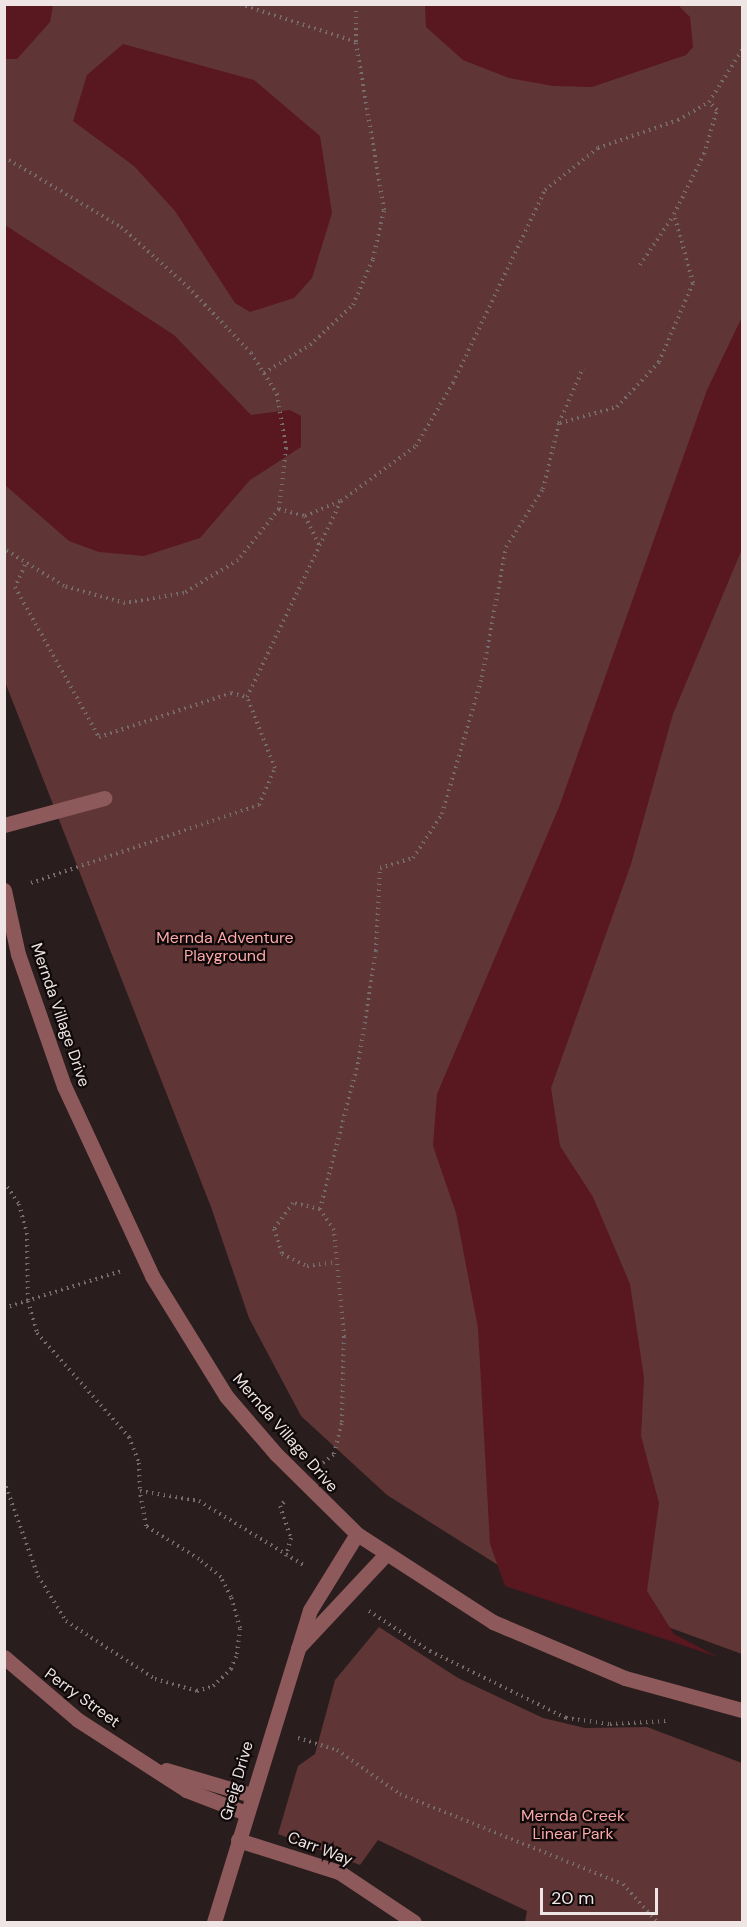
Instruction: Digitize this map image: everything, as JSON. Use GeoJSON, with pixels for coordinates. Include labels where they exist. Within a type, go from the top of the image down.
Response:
{"type":"FeatureCollection","features":[{"type":"Feature","properties":{"kind":"street"},"geometry":{"type":"LineString","coordinates":[[4,825],[104,798]]}},
{"type":"Feature","properties":{"kind":"street","name":"Mernda Village Drive"},"geometry":{"type":"LineString","coordinates":[[5,891],[48,1044],[144,1259],[226,1396],[302,1481],[357,1534],[385,1555],[493,1622],[555,1651],[625,1678],[742,1710]]}},
{"type":"Feature","properties":{"kind":"street","name":"Greig Drive"},"geometry":{"type":"LineString","coordinates":[[214,1923],[296,1650],[328,1577],[357,1534]]}},
{"type":"Feature","properties":{"kind":"street","name":"Greig Drive"},"geometry":{"type":"LineString","coordinates":[[296,1650],[352,1596],[385,1555]]}},
{"type":"Feature","properties":{"kind":"street","name":"Perry Street"},"geometry":{"type":"LineString","coordinates":[[4,1657],[78,1720],[186,1790],[246,1812]]}},
{"type":"Feature","properties":{"kind":"street","name":"Perry Street"},"geometry":{"type":"LineString","coordinates":[[143,1762],[251,1795]]}},
{"type":"Feature","properties":{"kind":"street","name":"Carr Way"},"geometry":{"type":"LineString","coordinates":[[238,1840],[339,1872],[414,1923]]}},
{"type":"Feature","properties":{"kind":"path"},"geometry":{"type":"LineString","coordinates":[[240,4],[356,42]]}},
{"type":"Feature","properties":{"kind":"path"},"geometry":{"type":"LineString","coordinates":[[264,373],[310,345],[353,305],[373,259],[384,210],[356,42],[356,4]]}},
{"type":"Feature","properties":{"kind":"path"},"geometry":{"type":"LineString","coordinates":[[279,509],[305,516],[341,501],[416,446],[453,383],[544,190],[598,148],[670,124],[709,102],[727,80],[742,50]]}},
{"type":"Feature","properties":{"kind":"path"},"geometry":{"type":"LineString","coordinates":[[640,265],[674,214],[704,154],[717,110],[709,102]]}},
{"type":"Feature","properties":{"kind":"path"},"geometry":{"type":"LineString","coordinates":[[4,157],[121,227],[188,287],[264,373],[278,394],[286,447],[284,489],[279,509],[238,560],[184,592],[124,603],[64,586],[25,565],[4,549]]}},
{"type":"Feature","properties":{"kind":"path"},"geometry":{"type":"LineString","coordinates":[[559,423],[617,406],[659,362],[693,283],[674,214]]}},
{"type":"Feature","properties":{"kind":"path"},"geometry":{"type":"LineString","coordinates":[[320,1209],[359,1059],[376,951],[380,868],[413,858],[442,814],[482,677],[506,548],[543,489],[559,423],[583,368]]}},
{"type":"Feature","properties":{"kind":"path"},"geometry":{"type":"LineString","coordinates":[[5,891],[259,805],[275,768],[247,697],[341,501]]}},
{"type":"Feature","properties":{"kind":"path"},"geometry":{"type":"LineString","coordinates":[[305,516],[319,546]]}},
{"type":"Feature","properties":{"kind":"path"},"geometry":{"type":"LineString","coordinates":[[25,565],[15,587],[99,737],[231,693],[247,697]]}},
{"type":"Feature","properties":{"kind":"path"},"geometry":{"type":"LineString","coordinates":[[4,1182],[19,1204],[27,1233],[28,1301],[37,1333],[129,1437],[139,1463],[140,1491],[146,1526],[200,1559],[221,1577],[231,1597],[240,1628],[237,1654],[231,1669],[213,1686],[197,1691],[155,1679],[66,1622],[39,1576],[4,1481]]}},
{"type":"Feature","properties":{"kind":"path"},"geometry":{"type":"LineString","coordinates":[[286,1556],[291,1538],[280,1506],[302,1481],[334,1455],[342,1422],[344,1337],[334,1262],[334,1230],[320,1209],[293,1203],[274,1230],[282,1254],[307,1266],[334,1262]]}},
{"type":"Feature","properties":{"kind":"path"},"geometry":{"type":"LineString","coordinates":[[4,1308],[113,1275],[144,1259]]}},
{"type":"Feature","properties":{"kind":"path"},"geometry":{"type":"LineString","coordinates":[[140,1491],[199,1501],[286,1556],[328,1577]]}},
{"type":"Feature","properties":{"kind":"path"},"geometry":{"type":"LineString","coordinates":[[352,1596],[430,1651],[566,1718],[671,1722]]}},
{"type":"Feature","properties":{"kind":"path"},"geometry":{"type":"LineString","coordinates":[[271,1729],[336,1750],[400,1794],[427,1807],[511,1835],[623,1884],[657,1923]]}},
{"type":"Feature","properties":{"kind":"green space","name":"Mernda Adventure Playground"},"geometry":{"type":"Polygon","coordinates":[[[5,5],[742,5],[742,1654],[498,1565],[387,1495],[301,1416],[249,1318],[211,1207],[5,682],[5,5]]]}},
{"type":"Feature","properties":{"kind":"green space","name":"Mernda Creek Linear Park"},"geometry":{"type":"Polygon","coordinates":[[[379,1627],[458,1678],[543,1718],[585,1728],[647,1727],[742,1763],[742,1922],[525,1922],[527,1911],[378,1840],[360,1865],[278,1834],[298,1766],[315,1754],[335,1680],[379,1627]]]}},
{"type":"Feature","properties":{"kind":"shaded area"},"geometry":{"type":"Polygon","coordinates":[[[4,5],[53,5],[50,22],[17,59],[5,59],[4,5]]]}},
{"type":"Feature","properties":{"kind":"shaded area"},"geometry":{"type":"Polygon","coordinates":[[[425,5],[678,5],[690,17],[693,47],[686,55],[592,87],[553,86],[509,78],[463,60],[426,27],[425,5]]]}},
{"type":"Feature","properties":{"kind":"shaded area"},"geometry":{"type":"Polygon","coordinates":[[[123,44],[254,80],[320,136],[332,213],[312,278],[294,298],[250,312],[235,303],[175,211],[134,166],[73,121],[87,75],[123,44]]]}},
{"type":"Feature","properties":{"kind":"shaded area"},"geometry":{"type":"Polygon","coordinates":[[[5,225],[174,335],[251,415],[290,410],[301,416],[301,447],[250,480],[200,538],[144,556],[99,552],[69,541],[5,485],[5,225]]]}},
{"type":"Feature","properties":{"kind":"shaded area"},"geometry":{"type":"Polygon","coordinates":[[[742,317],[742,549],[673,714],[631,864],[551,1088],[560,1146],[593,1197],[630,1284],[644,1378],[641,1436],[659,1503],[647,1591],[674,1634],[718,1657],[505,1586],[490,1544],[478,1328],[456,1213],[433,1146],[437,1094],[559,807],[707,390],[742,317]]]}}]}
